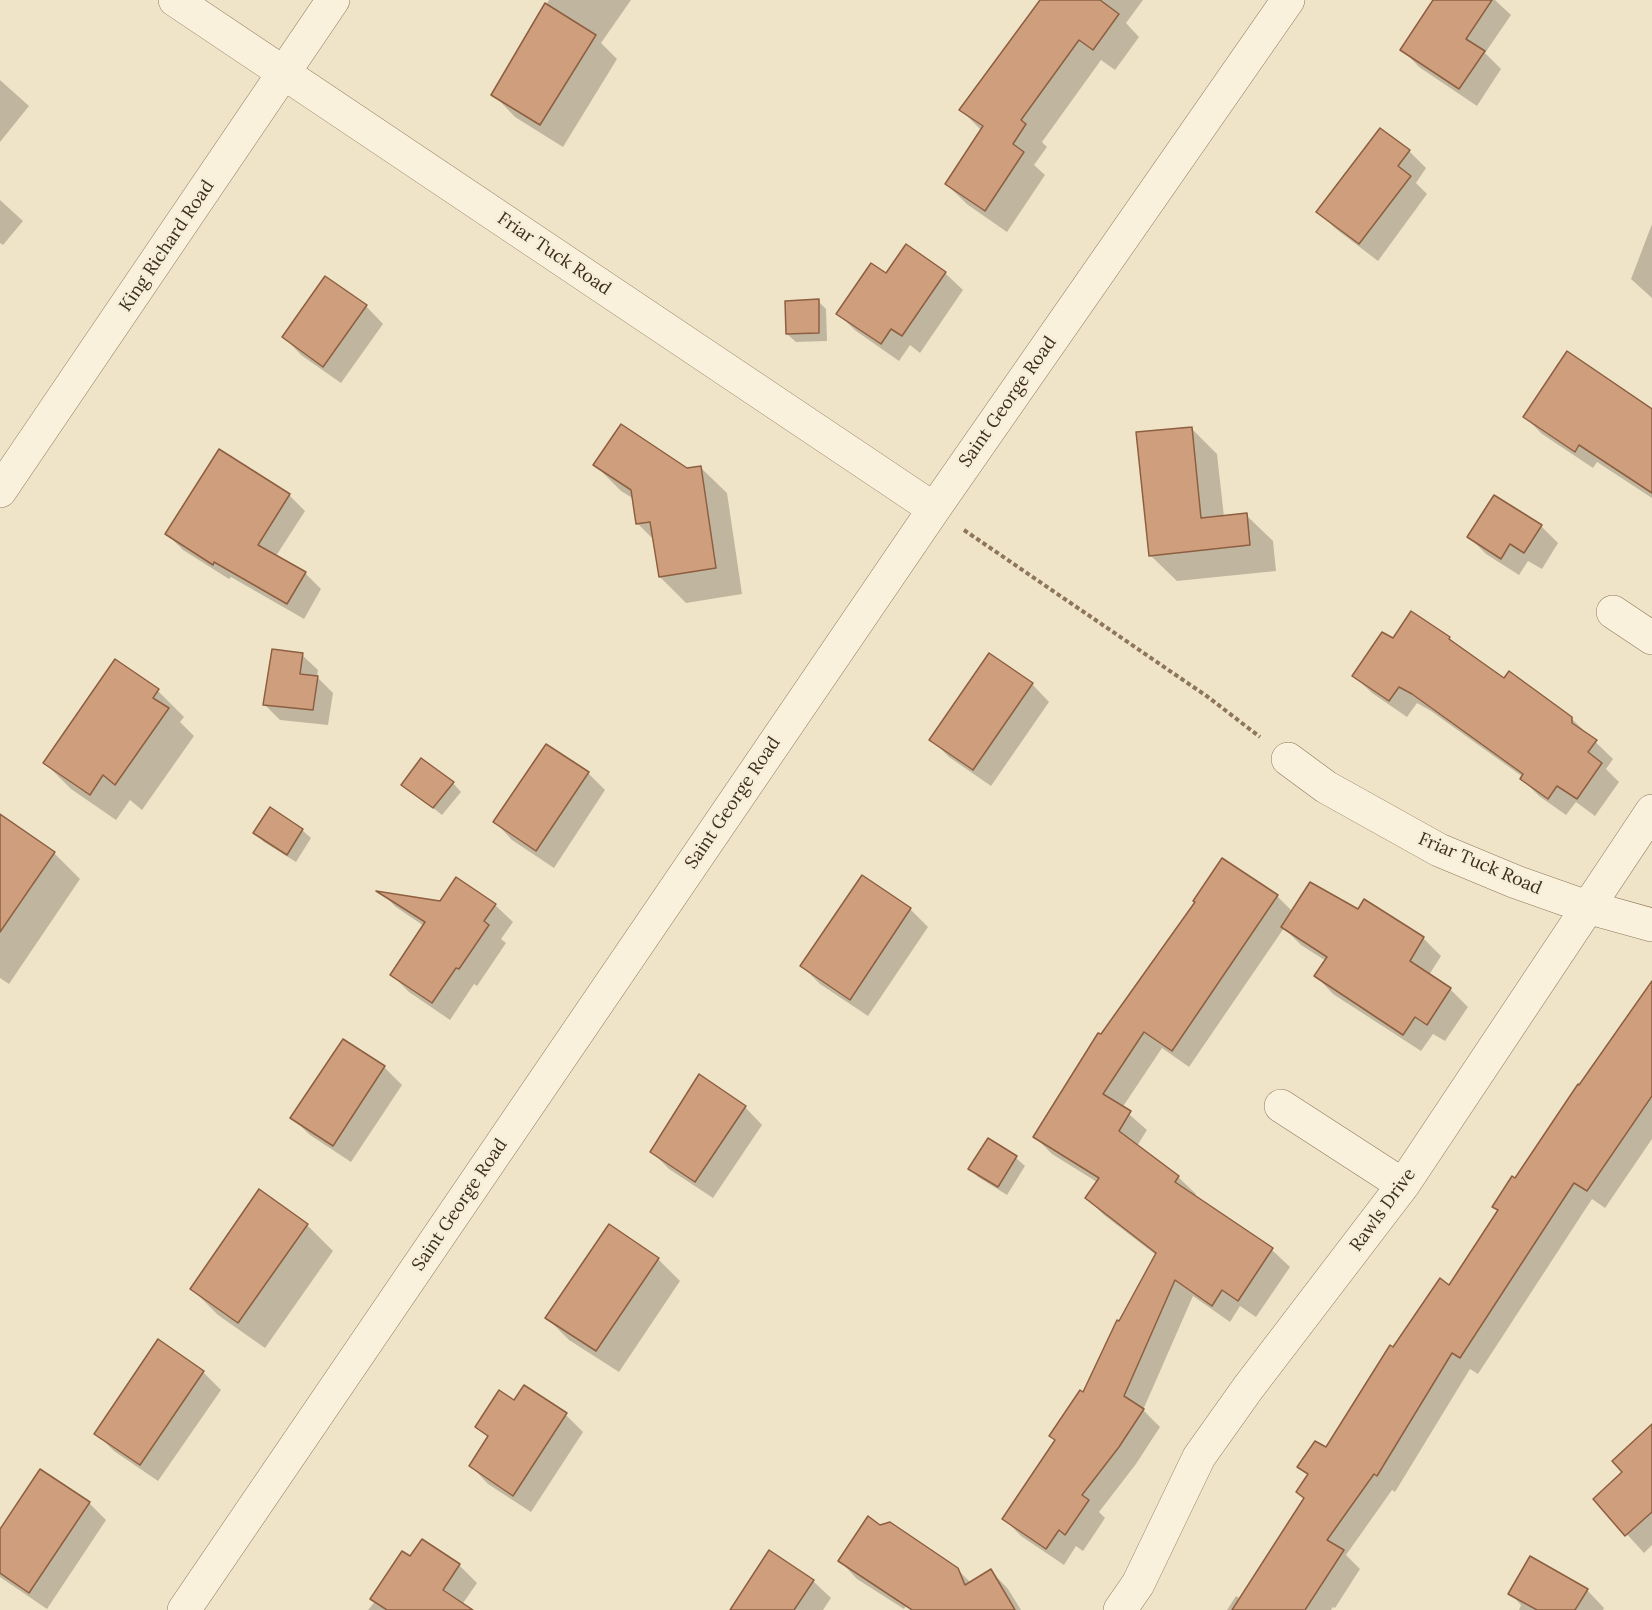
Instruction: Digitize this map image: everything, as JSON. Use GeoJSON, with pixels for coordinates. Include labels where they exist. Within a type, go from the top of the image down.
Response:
{"type":"FeatureCollection","features":[{"type":"Feature","properties":{"kind":"street","name":"Friar Tuck Road"},"geometry":{"type":"LineString","coordinates":[[175,0],[934,509]]}},
{"type":"Feature","properties":{"kind":"street","name":"King Richard Road"},"geometry":{"type":"LineString","coordinates":[[0,491],[333,0]]}},
{"type":"Feature","properties":{"kind":"street","name":"Saint George Road"},"geometry":{"type":"LineString","coordinates":[[184,1610],[934,509],[1288,0]]}},
{"type":"Feature","properties":{"kind":"street"},"geometry":{"type":"LineString","coordinates":[[1613,612],[1652,638]]}},
{"type":"Feature","properties":{"kind":"street","name":"Friar Tuck Road"},"geometry":{"type":"LineString","coordinates":[[1288,759],[1326,787],[1439,850],[1516,882],[1587,907],[1652,925]]}},
{"type":"Feature","properties":{"kind":"street","name":"Rawls Drive"},"geometry":{"type":"LineString","coordinates":[[1120,1610],[1137,1584],[1199,1457],[1248,1388],[1403,1185],[1652,811]]}},
{"type":"Feature","properties":{"kind":"street"},"geometry":{"type":"LineString","coordinates":[[1281,1106],[1403,1185]]}},
{"type":"Feature","properties":{"kind":"path"},"geometry":{"type":"LineString","coordinates":[[934,509],[1208,697],[1288,759]]}},
{"type":"Feature","properties":{"kind":"building"},"geometry":{"type":"Polygon","coordinates":[[[1040,0],[1100,0],[1119,14],[1093,50],[1079,40],[1021,120],[1026,124],[1013,144],[1024,152],[985,211],[945,184],[983,126],[959,110],[1040,0]]]}},
{"type":"Feature","properties":{"kind":"building"},"geometry":{"type":"Polygon","coordinates":[[[1433,0],[1492,0],[1466,39],[1485,51],[1459,89],[1400,50],[1433,0]]]}},
{"type":"Feature","properties":{"kind":"building"},"geometry":{"type":"Polygon","coordinates":[[[545,3],[596,35],[540,125],[491,95],[545,3]]]}},
{"type":"Feature","properties":{"kind":"building"},"geometry":{"type":"Polygon","coordinates":[[[1380,128],[1410,150],[1398,166],[1411,176],[1359,244],[1316,212],[1380,128]]]}},
{"type":"Feature","properties":{"kind":"building"},"geometry":{"type":"Polygon","coordinates":[[[906,244],[946,272],[902,336],[891,329],[881,344],[836,314],[871,263],[886,273],[906,244]]]}},
{"type":"Feature","properties":{"kind":"building"},"geometry":{"type":"Polygon","coordinates":[[[325,276],[367,305],[323,367],[282,337],[325,276]]]}},
{"type":"Feature","properties":{"kind":"building"},"geometry":{"type":"Polygon","coordinates":[[[819,299],[819,333],[786,334],[785,301],[819,299]]]}},
{"type":"Feature","properties":{"kind":"building"},"geometry":{"type":"Polygon","coordinates":[[[1567,351],[1652,409],[1652,493],[1579,445],[1575,452],[1523,417],[1567,351]]]}},
{"type":"Feature","properties":{"kind":"building"},"geometry":{"type":"Polygon","coordinates":[[[621,424],[687,468],[701,466],[716,568],[659,577],[650,522],[636,524],[631,490],[593,465],[621,424]]]}},
{"type":"Feature","properties":{"kind":"building"},"geometry":{"type":"Polygon","coordinates":[[[1192,427],[1201,518],[1247,513],[1250,545],[1149,556],[1136,432],[1192,427]]]}},
{"type":"Feature","properties":{"kind":"building"},"geometry":{"type":"Polygon","coordinates":[[[219,449],[290,494],[258,545],[306,572],[287,604],[214,562],[213,565],[165,534],[219,449]]]}},
{"type":"Feature","properties":{"kind":"building"},"geometry":{"type":"Polygon","coordinates":[[[1494,495],[1542,525],[1524,553],[1510,544],[1501,559],[1467,537],[1494,495]]]}},
{"type":"Feature","properties":{"kind":"building"},"geometry":{"type":"Polygon","coordinates":[[[1411,611],[1504,678],[1509,671],[1572,717],[1572,723],[1597,740],[1588,752],[1602,763],[1577,799],[1557,786],[1548,799],[1520,779],[1523,774],[1412,694],[1399,687],[1389,701],[1352,676],[1382,632],[1393,638],[1411,611]]]}},
{"type":"Feature","properties":{"kind":"building"},"geometry":{"type":"Polygon","coordinates":[[[272,649],[303,653],[300,674],[318,676],[313,710],[263,705],[272,649]]]}},
{"type":"Feature","properties":{"kind":"building"},"geometry":{"type":"Polygon","coordinates":[[[989,653],[1033,683],[973,770],[929,740],[989,653]]]}},
{"type":"Feature","properties":{"kind":"building"},"geometry":{"type":"Polygon","coordinates":[[[115,659],[159,689],[153,698],[169,708],[115,785],[103,775],[90,795],[43,763],[115,659]]]}},
{"type":"Feature","properties":{"kind":"building"},"geometry":{"type":"Polygon","coordinates":[[[546,744],[589,772],[536,851],[493,822],[546,744]]]}},
{"type":"Feature","properties":{"kind":"building"},"geometry":{"type":"Polygon","coordinates":[[[421,758],[454,782],[433,808],[401,785],[421,758]]]}},
{"type":"Feature","properties":{"kind":"building"},"geometry":{"type":"Polygon","coordinates":[[[270,807],[303,829],[287,855],[253,833],[270,807]]]}},
{"type":"Feature","properties":{"kind":"building"},"geometry":{"type":"Polygon","coordinates":[[[0,814],[55,852],[0,932],[0,814]]]}},
{"type":"Feature","properties":{"kind":"building"},"geometry":{"type":"Polygon","coordinates":[[[1222,858],[1278,895],[1172,1051],[1144,1032],[1103,1094],[1131,1111],[1119,1131],[1179,1176],[1175,1182],[1273,1248],[1238,1301],[1222,1290],[1212,1306],[1175,1280],[1124,1396],[1144,1409],[1119,1447],[1082,1495],[1089,1500],[1065,1535],[1059,1530],[1046,1549],[1002,1519],[1055,1440],[1049,1436],[1080,1390],[1083,1392],[1117,1320],[1119,1321],[1156,1253],[1085,1198],[1099,1178],[1033,1137],[1098,1033],[1101,1034],[1195,902],[1193,901],[1222,858]]]}},
{"type":"Feature","properties":{"kind":"building"},"geometry":{"type":"Polygon","coordinates":[[[862,875],[911,908],[850,1000],[800,966],[862,875]]]}},
{"type":"Feature","properties":{"kind":"building"},"geometry":{"type":"Polygon","coordinates":[[[456,877],[496,904],[484,921],[489,925],[432,1003],[390,975],[425,922],[376,891],[440,901],[456,877]]]}},
{"type":"Feature","properties":{"kind":"building"},"geometry":{"type":"Polygon","coordinates":[[[1310,882],[1358,909],[1364,899],[1424,937],[1410,961],[1451,988],[1427,1025],[1415,1017],[1403,1035],[1314,976],[1327,957],[1281,927],[1310,882]]]}},
{"type":"Feature","properties":{"kind":"building"},"geometry":{"type":"Polygon","coordinates":[[[1652,981],[1652,1096],[1587,1191],[1574,1183],[1460,1358],[1452,1353],[1377,1476],[1374,1474],[1327,1540],[1344,1550],[1305,1610],[1232,1610],[1304,1498],[1296,1492],[1308,1474],[1297,1467],[1315,1441],[1326,1447],[1390,1345],[1393,1347],[1440,1278],[1449,1285],[1498,1210],[1492,1207],[1512,1176],[1515,1178],[1578,1084],[1652,981]]]}},
{"type":"Feature","properties":{"kind":"building"},"geometry":{"type":"Polygon","coordinates":[[[343,1039],[385,1066],[333,1146],[290,1118],[343,1039]]]}},
{"type":"Feature","properties":{"kind":"building"},"geometry":{"type":"Polygon","coordinates":[[[699,1074],[746,1106],[695,1182],[650,1152],[699,1074]]]}},
{"type":"Feature","properties":{"kind":"building"},"geometry":{"type":"Polygon","coordinates":[[[988,1138],[1017,1156],[998,1187],[968,1169],[988,1138]]]}},
{"type":"Feature","properties":{"kind":"building"},"geometry":{"type":"Polygon","coordinates":[[[259,1189],[308,1224],[238,1323],[190,1289],[259,1189]]]}},
{"type":"Feature","properties":{"kind":"building"},"geometry":{"type":"Polygon","coordinates":[[[609,1224],[659,1258],[596,1351],[545,1318],[609,1224]]]}},
{"type":"Feature","properties":{"kind":"building"},"geometry":{"type":"Polygon","coordinates":[[[158,1339],[204,1371],[140,1465],[94,1434],[158,1339]]]}},
{"type":"Feature","properties":{"kind":"building"},"geometry":{"type":"Polygon","coordinates":[[[524,1385],[567,1413],[513,1496],[469,1466],[488,1436],[475,1427],[499,1390],[514,1400],[524,1385]]]}},
{"type":"Feature","properties":{"kind":"building"},"geometry":{"type":"Polygon","coordinates":[[[1652,1424],[1652,1512],[1625,1536],[1593,1499],[1622,1472],[1612,1461],[1652,1424]]]}},
{"type":"Feature","properties":{"kind":"building"},"geometry":{"type":"Polygon","coordinates":[[[40,1469],[90,1502],[29,1593],[0,1573],[0,1529],[40,1469]]]}},
{"type":"Feature","properties":{"kind":"building"},"geometry":{"type":"Polygon","coordinates":[[[868,1516],[880,1525],[890,1522],[958,1568],[965,1585],[991,1569],[1015,1610],[912,1610],[838,1561],[868,1516]]]}},
{"type":"Feature","properties":{"kind":"building"},"geometry":{"type":"Polygon","coordinates":[[[422,1539],[460,1564],[443,1590],[473,1610],[387,1610],[370,1599],[402,1551],[410,1556],[422,1539]]]}},
{"type":"Feature","properties":{"kind":"building"},"geometry":{"type":"Polygon","coordinates":[[[769,1550],[814,1580],[794,1610],[730,1610],[769,1550]]]}},
{"type":"Feature","properties":{"kind":"building"},"geometry":{"type":"Polygon","coordinates":[[[1530,1556],[1588,1589],[1575,1610],[1537,1610],[1508,1594],[1530,1556]]]}}]}
